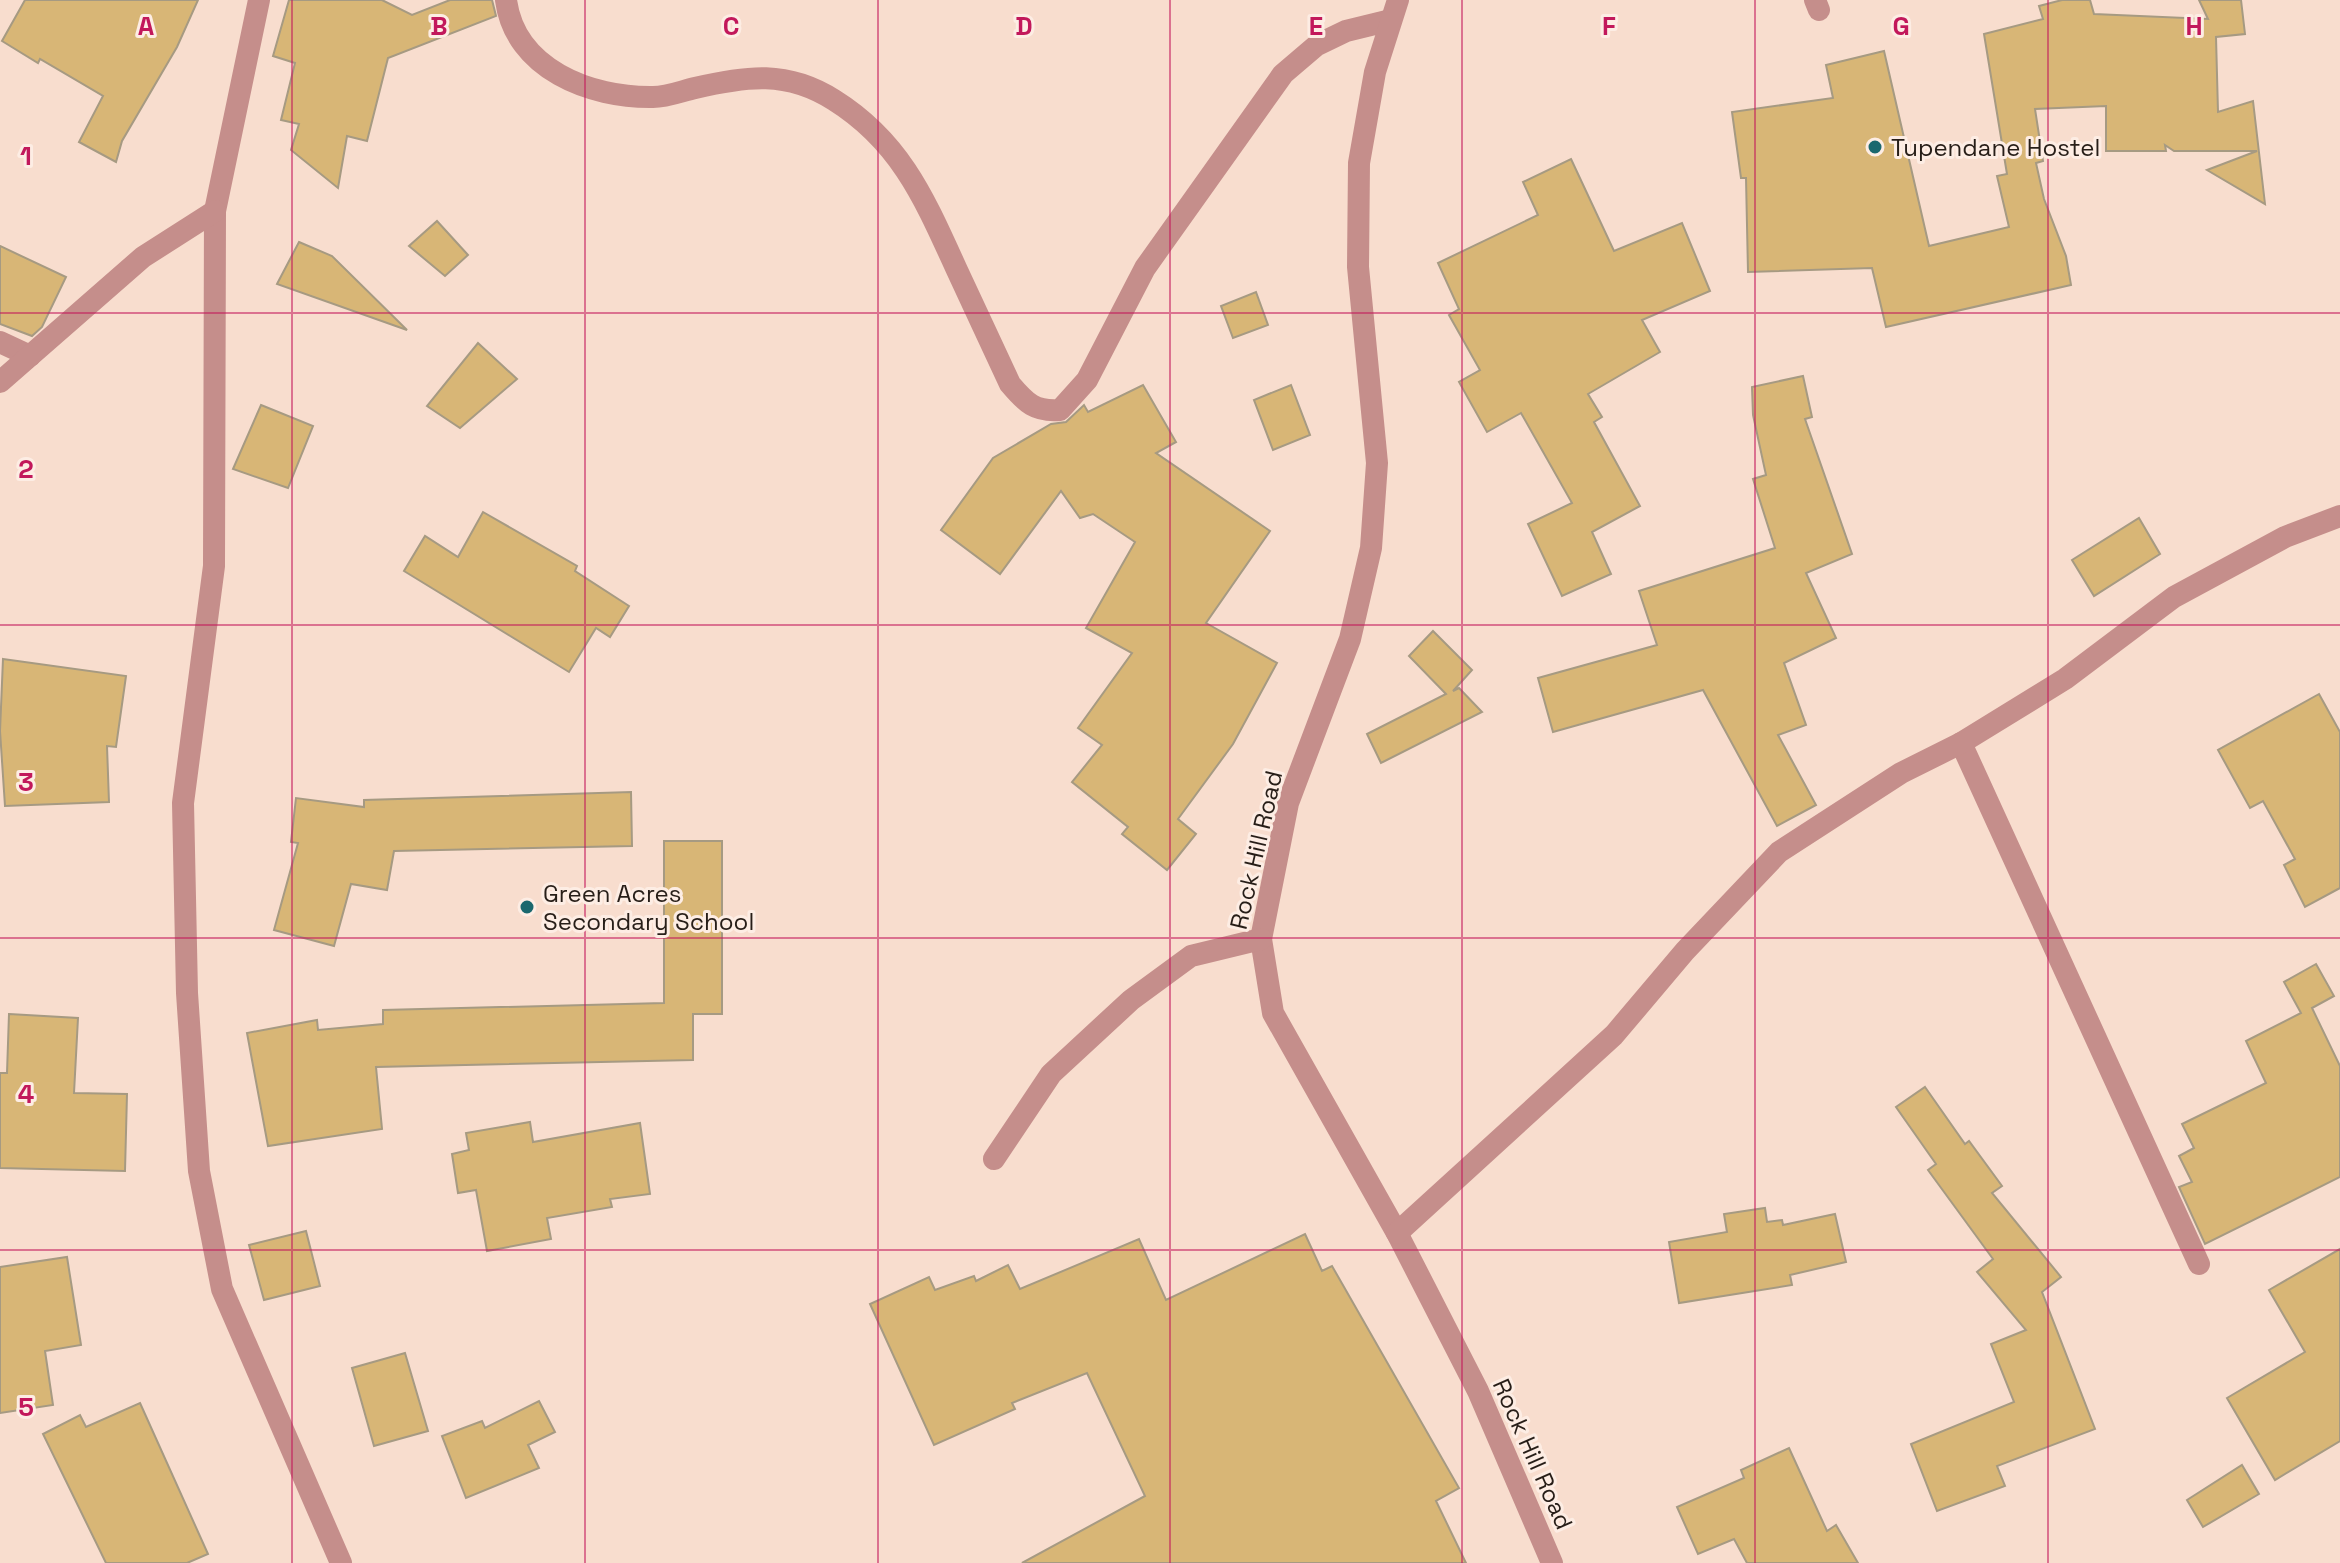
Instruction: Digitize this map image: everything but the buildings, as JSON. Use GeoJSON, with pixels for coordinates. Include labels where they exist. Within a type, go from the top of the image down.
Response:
{"type":"FeatureCollection","features":[{"type":"Feature","properties":{"kind":"street"},"geometry":{"type":"LineString","coordinates":[[259,0],[215,211],[214,566],[183,803],[187,993],[199,1171],[222,1289],[341,1563]]}},
{"type":"Feature","properties":{"kind":"street"},"geometry":{"type":"LineString","coordinates":[[506,0],[515,34],[527,52],[565,79],[613,93],[655,97],[744,76],[779,77],[806,84],[836,101],[879,136],[920,187],[1010,384],[1027,404],[1041,411],[1060,410],[1087,380],[1145,268],[1283,74],[1317,45],[1394,10]]}},
{"type":"Feature","properties":{"kind":"street","name":"Rock Hill Road"},"geometry":{"type":"LineString","coordinates":[[1394,10],[1375,72],[1359,163],[1358,267],[1377,463],[1371,548],[1350,639],[1288,803],[1261,939],[1273,1013],[1397,1233],[1478,1391],[1552,1563]]}},
{"type":"Feature","properties":{"kind":"street"},"geometry":{"type":"LineString","coordinates":[[0,382],[143,257],[215,211]]}},
{"type":"Feature","properties":{"kind":"street"},"geometry":{"type":"LineString","coordinates":[[0,342],[30,356]]}},
{"type":"Feature","properties":{"kind":"street"},"geometry":{"type":"LineString","coordinates":[[1397,1233],[1614,1035],[1685,951],[1779,852],[1901,773],[1961,743],[2065,679],[2174,597],[2285,537],[2340,516]]}},
{"type":"Feature","properties":{"kind":"street"},"geometry":{"type":"LineString","coordinates":[[1961,743],[2199,1264]]}},
{"type":"Feature","properties":{"kind":"street"},"geometry":{"type":"LineString","coordinates":[[994,1159],[1051,1074],[1131,1000],[1191,956],[1261,939]]}},
{"type":"Feature","properties":{"kind":"place","name":"Tupendane Hostel"},"geometry":{"type":"Point","coordinates":[1875,147]}},
{"type":"Feature","properties":{"kind":"place","name":"Green Acres Secondary School"},"geometry":{"type":"Point","coordinates":[527,907]}}]}
